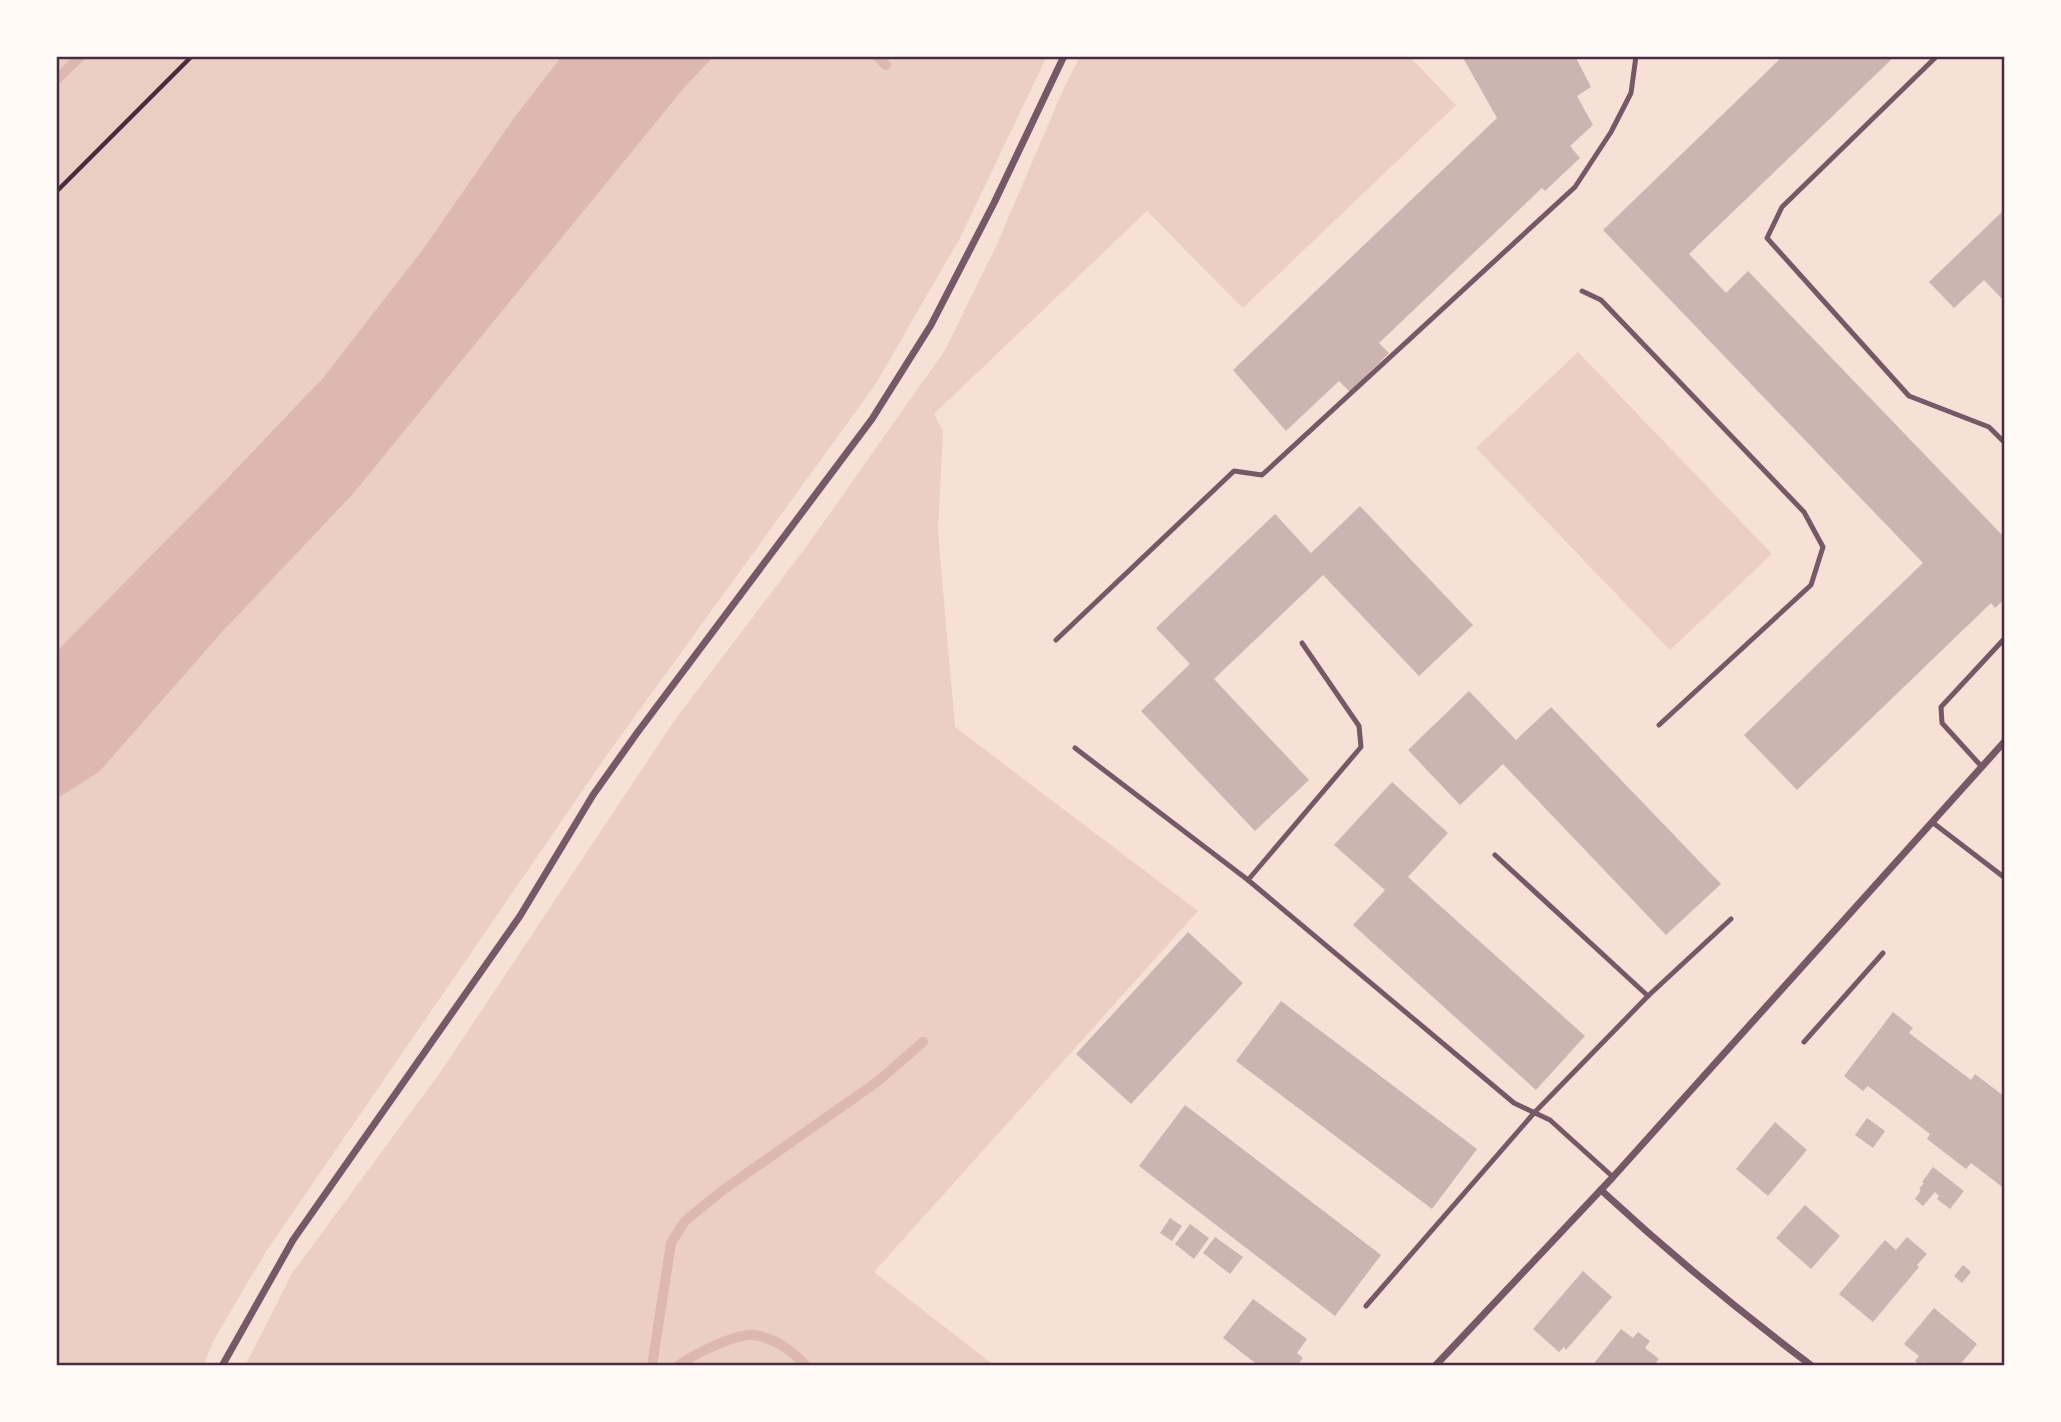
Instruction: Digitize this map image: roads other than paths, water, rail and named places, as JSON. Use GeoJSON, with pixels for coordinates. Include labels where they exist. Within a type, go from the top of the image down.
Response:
{"type":"FeatureCollection","features":[{"type":"Feature","properties":{"kind":"street"},"geometry":{"type":"LineString","coordinates":[[222,1366],[293,1240],[520,916],[593,795],[636,733],[872,419],[931,325],[994,203],[1064,56]]}},
{"type":"Feature","properties":{"kind":"street"},"geometry":{"type":"LineString","coordinates":[[1435,1366],[1613,1177],[2005,741]]}},
{"type":"Feature","properties":{"kind":"street"},"geometry":{"type":"LineString","coordinates":[[1601,1190],[1661,1245],[1812,1366]]}},
{"type":"Feature","properties":{"kind":"lane"},"geometry":{"type":"LineString","coordinates":[[1056,640],[1234,471],[1262,475],[1575,187],[1611,132],[1631,93],[1636,56]]}},
{"type":"Feature","properties":{"kind":"lane"},"geometry":{"type":"LineString","coordinates":[[1937,56],[1782,207],[1767,238],[1909,396],[1989,427],[2005,443]]}},
{"type":"Feature","properties":{"kind":"lane"},"geometry":{"type":"LineString","coordinates":[[1582,291],[1601,300],[1804,512],[1823,547],[1811,585],[1659,725]]}},
{"type":"Feature","properties":{"kind":"lane"},"geometry":{"type":"LineString","coordinates":[[1982,767],[1942,723],[1941,707],[2005,638]]}},
{"type":"Feature","properties":{"kind":"lane"},"geometry":{"type":"LineString","coordinates":[[1248,880],[1361,747],[1359,726],[1302,643]]}},
{"type":"Feature","properties":{"kind":"lane"},"geometry":{"type":"LineString","coordinates":[[1075,748],[1248,880],[1514,1103],[1550,1119],[1613,1177]]}},
{"type":"Feature","properties":{"kind":"lane"},"geometry":{"type":"LineString","coordinates":[[1932,822],[2005,878]]}},
{"type":"Feature","properties":{"kind":"lane"},"geometry":{"type":"LineString","coordinates":[[1494,855],[1648,996]]}},
{"type":"Feature","properties":{"kind":"lane"},"geometry":{"type":"LineString","coordinates":[[1366,1306],[1534,1113],[1648,996],[1731,919]]}},
{"type":"Feature","properties":{"kind":"lane"},"geometry":{"type":"LineString","coordinates":[[1804,1042],[1883,953]]}},
{"type":"Feature","properties":{"kind":"waterway"},"geometry":{"type":"LineString","coordinates":[[56,80],[81,56]]}},
{"type":"Feature","properties":{"kind":"waterway"},"geometry":{"type":"LineString","coordinates":[[877,56],[886,65]]}},
{"type":"Feature","properties":{"kind":"waterway"},"geometry":{"type":"LineString","coordinates":[[652,1366],[671,1243],[685,1221],[723,1190],[877,1082],[923,1042]]}},
{"type":"Feature","properties":{"kind":"waterway"},"geometry":{"type":"LineString","coordinates":[[678,1366],[704,1351],[747,1335],[770,1339],[783,1346],[806,1366]]}}]}
